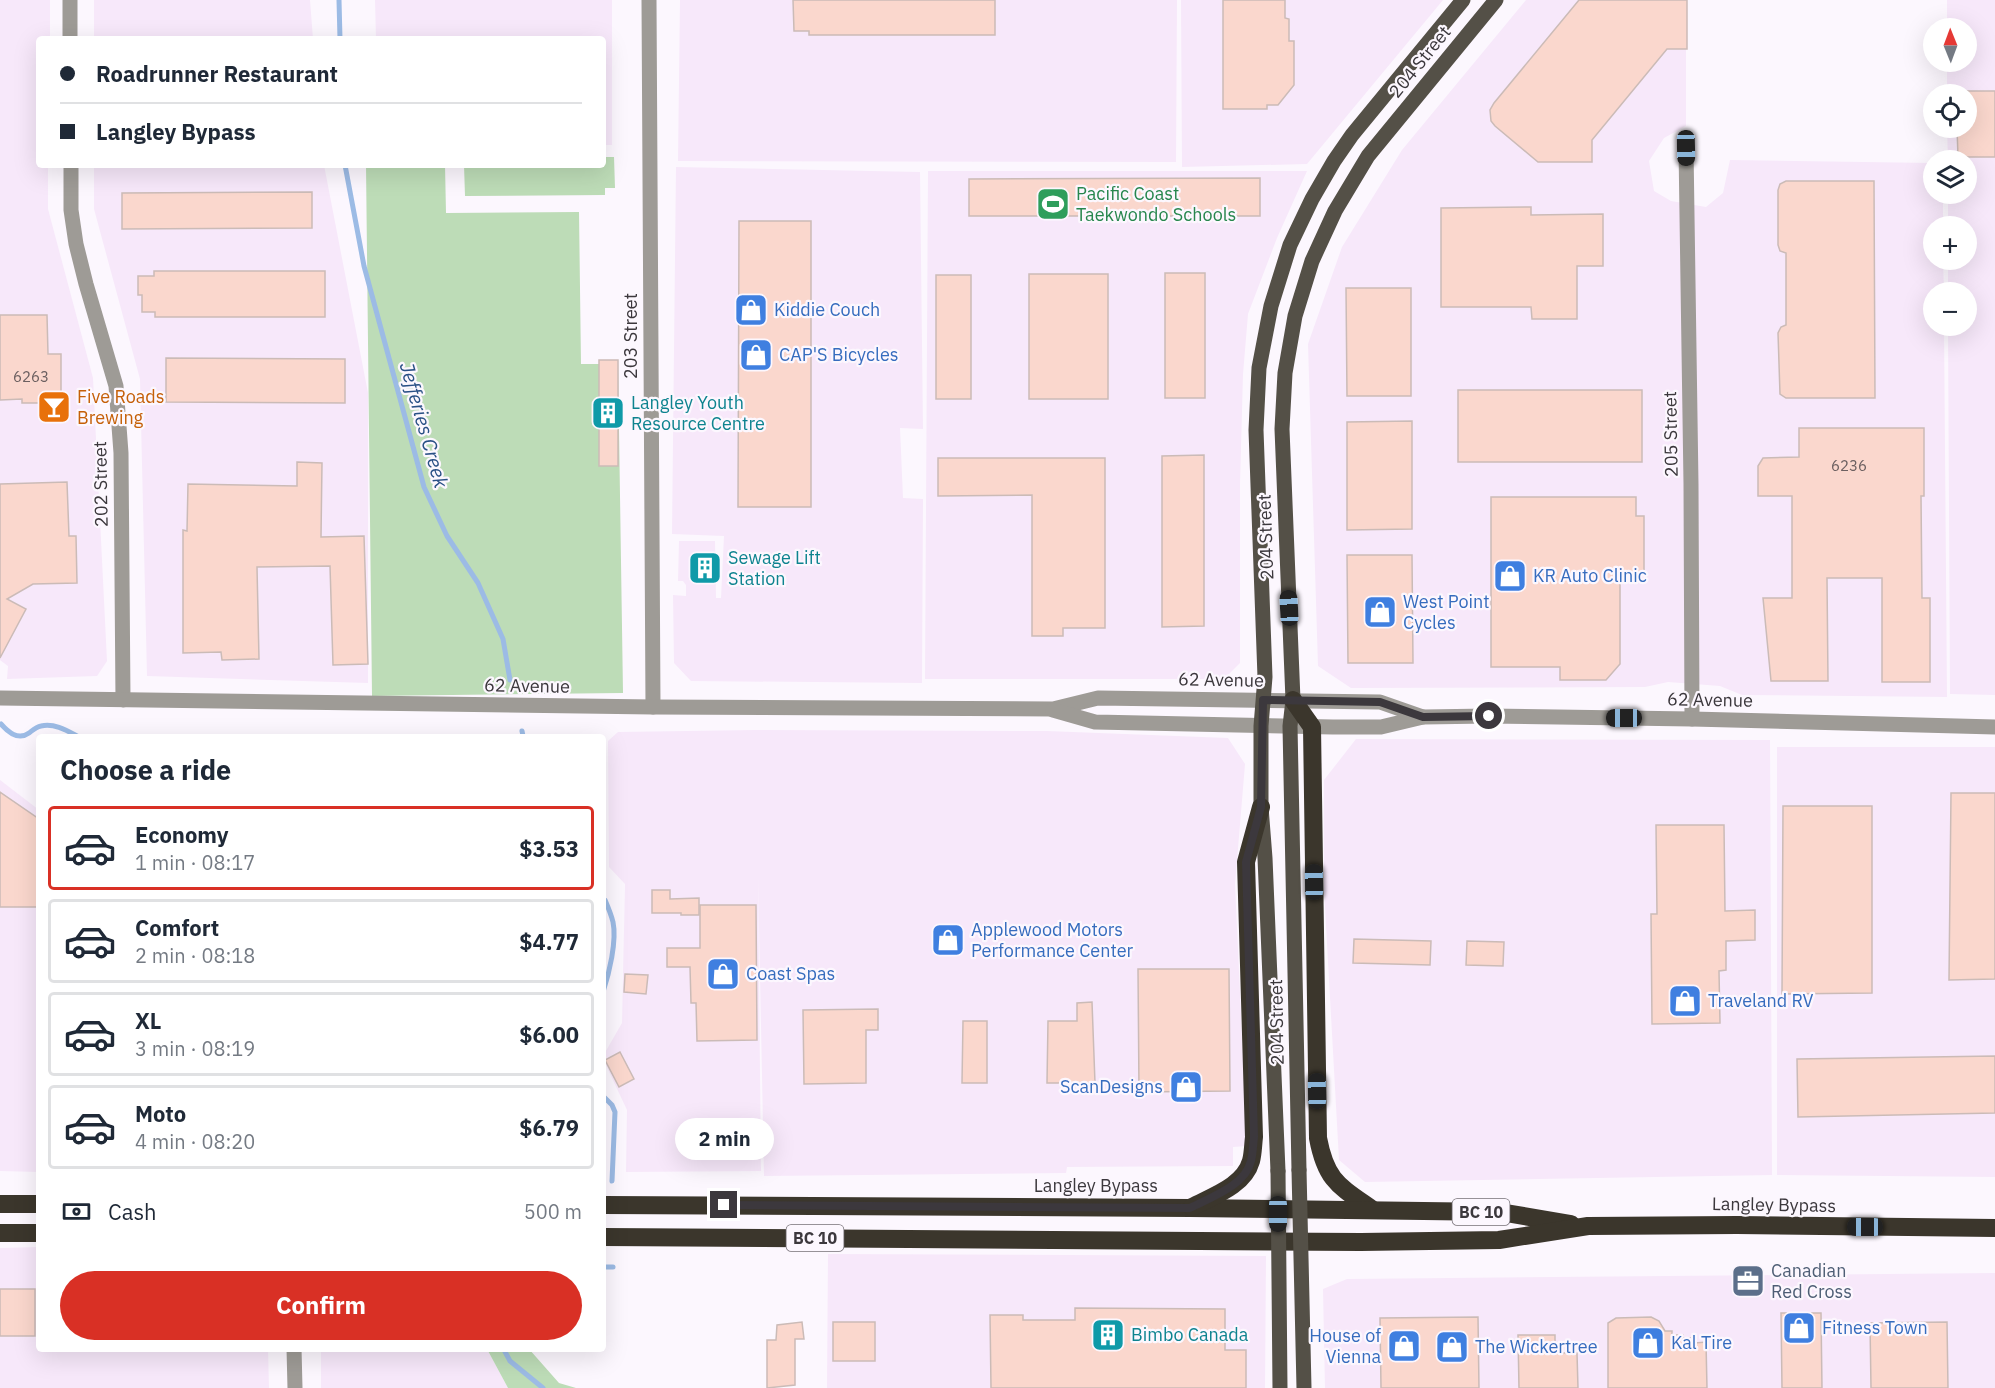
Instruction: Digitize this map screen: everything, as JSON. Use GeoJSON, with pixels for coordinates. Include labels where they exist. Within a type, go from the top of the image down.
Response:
{"type":"FeatureCollection","features":[{"type":"Feature","properties":{"kind":"highway"},"geometry":{"type":"LineString","coordinates":[[1293,700],[1312,727],[1318,1138],[1328,1173],[1338,1185],[1373,1210]]}},
{"type":"Feature","properties":{"kind":"highway"},"geometry":{"type":"LineString","coordinates":[[1190,1208],[1226,1190],[1242,1177],[1251,1162],[1254,1137],[1246,862],[1261,807]]}},
{"type":"Feature","properties":{"kind":"highway"},"geometry":{"type":"LineString","coordinates":[[0,1204],[36,1204]]}},
{"type":"Feature","properties":{"kind":"highway","name":"Langley Bypass"},"geometry":{"type":"LineString","coordinates":[[606,1205],[1500,1212],[1588,1226]]}},
{"type":"Feature","properties":{"kind":"highway","name":"Langley Bypass"},"geometry":{"type":"LineString","coordinates":[[606,1237],[1407,1242],[1499,1240],[1588,1226],[1995,1228]]}},
{"type":"Feature","properties":{"kind":"highway"},"geometry":{"type":"LineString","coordinates":[[0,1233],[36,1233]]}},
{"type":"Feature","properties":{"kind":"main road","name":"204 Street"},"geometry":{"type":"LineString","coordinates":[[1280,1388],[1278,1171],[1261,807],[1261,726],[1265,677],[1256,430],[1259,368],[1271,306],[1290,245],[1312,199],[1352,135],[1463,0]]}},
{"type":"Feature","properties":{"kind":"main road","name":"204 Street"},"geometry":{"type":"LineString","coordinates":[[1304,1388],[1290,726],[1293,700],[1282,429],[1284,373],[1295,316],[1312,261],[1335,211],[1368,156],[1497,0]]}},
{"type":"Feature","properties":{"kind":"street"},"geometry":{"type":"LineString","coordinates":[[69,0],[70,36]]}},
{"type":"Feature","properties":{"kind":"street","name":"203 Street"},"geometry":{"type":"LineString","coordinates":[[649,0],[653,707]]}},
{"type":"Feature","properties":{"kind":"street","name":"205 Street"},"geometry":{"type":"LineString","coordinates":[[1686,148],[1692,719]]}},
{"type":"Feature","properties":{"kind":"street","name":"202 Street"},"geometry":{"type":"LineString","coordinates":[[71,168],[71,210],[76,244],[116,386],[121,453],[123,700]]}},
{"type":"Feature","properties":{"kind":"street","name":"62 Avenue"},"geometry":{"type":"LineString","coordinates":[[0,699],[1053,709],[1098,698],[1293,700],[1380,702],[1423,717]]}},
{"type":"Feature","properties":{"kind":"street","name":"62 Avenue"},"geometry":{"type":"LineString","coordinates":[[1053,709],[1095,722],[1312,727],[1381,727],[1423,717],[1692,719],[1995,727]]}},
{"type":"Feature","properties":{"kind":"street"},"geometry":{"type":"LineString","coordinates":[[294,1352],[295,1388]]}},
{"type":"Feature","properties":{"kind":"shaded area"},"geometry":{"type":"Polygon","coordinates":[[[0,0],[50,0],[50,36],[36,36],[36,168],[48,168],[48,209],[93,378],[107,661],[97,676],[7,679],[8,666],[0,660],[0,0]]]}},
{"type":"Feature","properties":{"kind":"shaded area"},"geometry":{"type":"Polygon","coordinates":[[[94,0],[310,0],[313,36],[94,36],[94,0]]]}},
{"type":"Feature","properties":{"kind":"shaded area"},"geometry":{"type":"Polygon","coordinates":[[[375,0],[612,0],[612,145],[606,145],[606,36],[376,36],[375,0]]]}},
{"type":"Feature","properties":{"kind":"shaded area"},"geometry":{"type":"Polygon","coordinates":[[[680,0],[1177,0],[1176,162],[678,161],[680,0]]]}},
{"type":"Feature","properties":{"kind":"shaded area"},"geometry":{"type":"Polygon","coordinates":[[[1181,0],[1443,0],[1307,164],[1182,167],[1181,0]]]}},
{"type":"Feature","properties":{"kind":"shaded area"},"geometry":{"type":"Polygon","coordinates":[[[1526,0],[1686,0],[1686,126],[1664,138],[1649,161],[1654,191],[1671,201],[1706,207],[1723,193],[1730,160],[1923,163],[1923,204],[1943,204],[1943,216],[1923,216],[1923,270],[1943,270],[1944,282],[1923,282],[1923,336],[1944,336],[1947,697],[1742,695],[1720,686],[1668,682],[1645,687],[1351,688],[1318,666],[1308,344],[1342,247],[1402,150],[1526,0]]]}},
{"type":"Feature","properties":{"kind":"shaded area"},"geometry":{"type":"Polygon","coordinates":[[[1947,0],[1995,0],[1995,695],[1950,694],[1948,336],[1977,336],[1977,282],[1948,282],[1948,270],[1977,270],[1977,216],[1948,216],[1948,204],[1977,204],[1977,150],[1948,150],[1947,138],[1977,138],[1977,84],[1947,84],[1947,72],[1977,72],[1977,18],[1947,18],[1947,0]]]}},
{"type":"Feature","properties":{"kind":"shaded area"},"geometry":{"type":"Polygon","coordinates":[[[676,167],[920,172],[923,429],[900,428],[903,498],[923,499],[922,683],[691,681],[674,663],[673,595],[686,596],[686,585],[683,581],[678,581],[679,541],[715,541],[716,598],[721,598],[724,536],[672,534],[676,167]]]}},
{"type":"Feature","properties":{"kind":"shaded area"},"geometry":{"type":"Polygon","coordinates":[[[94,168],[325,168],[368,393],[368,683],[147,676],[140,379],[94,209],[94,168]]]}},
{"type":"Feature","properties":{"kind":"shaded area"},"geometry":{"type":"Polygon","coordinates":[[[928,171],[1307,171],[1277,238],[1248,314],[1243,374],[1240,484],[1240,663],[1224,679],[925,679],[928,171]]]}},
{"type":"Feature","properties":{"kind":"shaded area","name":"Applewood Motors Performance Center"},"geometry":{"type":"Polygon","coordinates":[[[1047,731],[1228,738],[1245,764],[1235,884],[1247,1146],[1233,1147],[1233,1166],[1067,1167],[1066,1173],[764,1176],[758,876],[761,1171],[626,1172],[627,1110],[606,1065],[606,1051],[622,1023],[625,884],[609,867],[608,741],[618,732],[1047,731]]]}},
{"type":"Feature","properties":{"kind":"shaded area"},"geometry":{"type":"Polygon","coordinates":[[[1356,739],[1770,740],[1772,1175],[1365,1182],[1339,1160],[1324,889],[1324,780],[1356,739]]]}},
{"type":"Feature","properties":{"kind":"shaded area"},"geometry":{"type":"Polygon","coordinates":[[[1777,747],[1995,747],[1995,1177],[1777,1175],[1777,747]]]}},
{"type":"Feature","properties":{"kind":"shaded area"},"geometry":{"type":"Polygon","coordinates":[[[0,780],[36,808],[36,1172],[0,1171],[0,780]]]}},
{"type":"Feature","properties":{"kind":"shaded area"},"geometry":{"type":"Polygon","coordinates":[[[36,1247],[36,1352],[268,1352],[269,1388],[0,1388],[0,1248],[36,1247]]]}},
{"type":"Feature","properties":{"kind":"shaded area"},"geometry":{"type":"Polygon","coordinates":[[[828,1254],[1266,1256],[1265,1388],[827,1388],[828,1254]]]}},
{"type":"Feature","properties":{"kind":"shaded area"},"geometry":{"type":"Polygon","coordinates":[[[1995,1273],[1995,1388],[1325,1388],[1323,1289],[1347,1279],[1995,1273]]]}},
{"type":"Feature","properties":{"kind":"shaded area"},"geometry":{"type":"Polygon","coordinates":[[[321,1352],[489,1352],[508,1388],[321,1388],[321,1352]]]}},
{"type":"Feature","properties":{"kind":"green space"},"geometry":{"type":"Polygon","coordinates":[[[606,157],[614,157],[615,188],[605,188],[605,195],[465,196],[464,168],[606,168],[606,157]]]}},
{"type":"Feature","properties":{"kind":"green space"},"geometry":{"type":"Polygon","coordinates":[[[366,168],[445,168],[446,213],[579,212],[581,364],[618,364],[623,693],[372,696],[366,168]]]}},
{"type":"Feature","properties":{"kind":"green space"},"geometry":{"type":"Polygon","coordinates":[[[489,1352],[532,1352],[559,1383],[576,1388],[508,1388],[489,1352]]]}},
{"type":"Feature","properties":{"kind":"building"},"geometry":{"type":"Polygon","coordinates":[[[793,0],[995,0],[995,35],[809,35],[809,31],[794,31],[793,0]]]}},
{"type":"Feature","properties":{"kind":"building"},"geometry":{"type":"Polygon","coordinates":[[[1223,0],[1285,0],[1285,18],[1289,19],[1289,41],[1294,41],[1294,85],[1278,105],[1267,105],[1267,109],[1223,109],[1223,0]]]}},
{"type":"Feature","properties":{"kind":"building"},"geometry":{"type":"Polygon","coordinates":[[[1579,0],[1687,0],[1687,49],[1667,49],[1592,140],[1592,162],[1538,162],[1495,126],[1491,121],[1490,110],[1579,0]]]}},
{"type":"Feature","properties":{"kind":"building"},"geometry":{"type":"Polygon","coordinates":[[[1977,91],[1995,91],[1995,157],[1977,157],[1977,150],[1958,150],[1957,138],[1977,138],[1977,91]]]}},
{"type":"Feature","properties":{"kind":"building"},"geometry":{"type":"Polygon","coordinates":[[[1260,178],[1260,216],[969,216],[969,179],[1260,178]]]}},
{"type":"Feature","properties":{"kind":"building"},"geometry":{"type":"Polygon","coordinates":[[[1786,181],[1874,181],[1875,398],[1786,398],[1780,394],[1778,333],[1781,327],[1786,325],[1786,253],[1780,251],[1778,245],[1778,190],[1780,184],[1786,181]]]}},
{"type":"Feature","properties":{"kind":"building"},"geometry":{"type":"Polygon","coordinates":[[[312,192],[312,228],[122,229],[122,193],[312,192]]]}},
{"type":"Feature","properties":{"kind":"building"},"geometry":{"type":"Polygon","coordinates":[[[1531,207],[1531,215],[1603,214],[1603,266],[1577,266],[1577,319],[1532,319],[1531,307],[1441,307],[1441,208],[1531,207]]]}},
{"type":"Feature","properties":{"kind":"building"},"geometry":{"type":"Polygon","coordinates":[[[739,221],[811,221],[811,507],[738,507],[739,221]]]}},
{"type":"Feature","properties":{"kind":"building"},"geometry":{"type":"Polygon","coordinates":[[[154,271],[325,271],[325,317],[155,317],[155,312],[142,312],[142,295],[138,295],[138,276],[154,276],[154,271]]]}},
{"type":"Feature","properties":{"kind":"building"},"geometry":{"type":"Polygon","coordinates":[[[1165,273],[1205,273],[1205,398],[1165,398],[1165,273]]]}},
{"type":"Feature","properties":{"kind":"building"},"geometry":{"type":"Polygon","coordinates":[[[1029,274],[1108,274],[1108,399],[1029,399],[1029,274]]]}},
{"type":"Feature","properties":{"kind":"building"},"geometry":{"type":"Polygon","coordinates":[[[936,275],[971,275],[971,399],[936,399],[936,275]]]}},
{"type":"Feature","properties":{"kind":"building"},"geometry":{"type":"Polygon","coordinates":[[[1346,288],[1411,288],[1411,396],[1347,396],[1346,288]]]}},
{"type":"Feature","properties":{"kind":"building"},"geometry":{"type":"Polygon","coordinates":[[[0,315],[47,315],[48,354],[61,354],[61,403],[22,403],[22,399],[0,400],[0,315]]]}},
{"type":"Feature","properties":{"kind":"building"},"geometry":{"type":"Polygon","coordinates":[[[166,358],[345,359],[345,403],[166,402],[166,358]]]}},
{"type":"Feature","properties":{"kind":"building","name":"Langley Youth Resource Centre"},"geometry":{"type":"Polygon","coordinates":[[[599,360],[618,360],[618,466],[599,466],[599,360]]]}},
{"type":"Feature","properties":{"kind":"building"},"geometry":{"type":"Polygon","coordinates":[[[1458,390],[1642,390],[1642,462],[1458,462],[1458,390]]]}},
{"type":"Feature","properties":{"kind":"building"},"geometry":{"type":"Polygon","coordinates":[[[1412,421],[1412,529],[1347,530],[1347,422],[1412,421]]]}},
{"type":"Feature","properties":{"kind":"building"},"geometry":{"type":"Polygon","coordinates":[[[1799,428],[1924,428],[1924,496],[1921,496],[1922,598],[1930,598],[1930,682],[1882,682],[1882,578],[1827,578],[1828,681],[1771,681],[1763,598],[1792,598],[1792,496],[1758,496],[1758,466],[1763,458],[1799,457],[1799,428]]]}},
{"type":"Feature","properties":{"kind":"building"},"geometry":{"type":"Polygon","coordinates":[[[1204,455],[1204,626],[1162,627],[1162,456],[1204,455]]]}},
{"type":"Feature","properties":{"kind":"building"},"geometry":{"type":"Polygon","coordinates":[[[938,458],[1105,458],[1105,628],[1063,628],[1063,636],[1032,636],[1032,495],[938,496],[938,458]]]}},
{"type":"Feature","properties":{"kind":"building"},"geometry":{"type":"Polygon","coordinates":[[[297,462],[322,463],[321,537],[364,536],[368,664],[333,665],[330,566],[257,567],[259,659],[222,660],[221,652],[183,653],[183,530],[187,531],[188,484],[297,486],[297,462]]]}},
{"type":"Feature","properties":{"kind":"building"},"geometry":{"type":"Polygon","coordinates":[[[67,482],[69,536],[76,536],[77,583],[33,584],[7,599],[26,609],[0,658],[0,484],[67,482]]]}},
{"type":"Feature","properties":{"kind":"building"},"geometry":{"type":"Polygon","coordinates":[[[1491,497],[1636,497],[1636,516],[1644,516],[1644,571],[1639,578],[1620,578],[1620,664],[1606,680],[1560,680],[1560,667],[1491,667],[1491,497]]]}},
{"type":"Feature","properties":{"kind":"building"},"geometry":{"type":"Polygon","coordinates":[[[1347,555],[1412,555],[1413,663],[1348,663],[1347,555]]]}},
{"type":"Feature","properties":{"kind":"building","name":"Sewage Lift Station"},"geometry":{"type":"Polygon","coordinates":[[[696,556],[713,556],[714,580],[696,580],[696,556]]]}},
{"type":"Feature","properties":{"kind":"building"},"geometry":{"type":"Polygon","coordinates":[[[0,792],[36,817],[36,907],[0,907],[0,792]]]}},
{"type":"Feature","properties":{"kind":"building"},"geometry":{"type":"Polygon","coordinates":[[[1951,793],[1995,793],[1995,979],[1949,980],[1951,793]]]}},
{"type":"Feature","properties":{"kind":"building"},"geometry":{"type":"Polygon","coordinates":[[[1783,806],[1872,806],[1872,993],[1782,994],[1783,806]]]}},
{"type":"Feature","properties":{"kind":"building"},"geometry":{"type":"Polygon","coordinates":[[[1656,825],[1724,825],[1725,911],[1755,910],[1755,940],[1726,941],[1726,970],[1719,971],[1720,1023],[1652,1024],[1651,914],[1657,914],[1656,825]]]}},
{"type":"Feature","properties":{"kind":"building"},"geometry":{"type":"Polygon","coordinates":[[[652,890],[670,890],[670,899],[699,898],[699,915],[652,913],[652,890]]]}},
{"type":"Feature","properties":{"kind":"building","name":"Coast Spas"},"geometry":{"type":"Polygon","coordinates":[[[700,905],[756,905],[757,1040],[697,1041],[696,1003],[691,1003],[690,967],[667,967],[667,948],[700,948],[700,905]]]}},
{"type":"Feature","properties":{"kind":"building"},"geometry":{"type":"Polygon","coordinates":[[[1354,939],[1431,941],[1430,965],[1353,963],[1354,939]]]}},
{"type":"Feature","properties":{"kind":"building"},"geometry":{"type":"Polygon","coordinates":[[[1467,941],[1504,942],[1503,966],[1466,965],[1467,941]]]}},
{"type":"Feature","properties":{"kind":"building"},"geometry":{"type":"Polygon","coordinates":[[[1138,969],[1229,969],[1230,1091],[1139,1092],[1138,969]]]}},
{"type":"Feature","properties":{"kind":"building"},"geometry":{"type":"Polygon","coordinates":[[[625,974],[648,975],[646,994],[624,992],[625,974]]]}},
{"type":"Feature","properties":{"kind":"building"},"geometry":{"type":"Polygon","coordinates":[[[1092,1002],[1095,1083],[1047,1083],[1048,1021],[1077,1021],[1077,1003],[1092,1002]]]}},
{"type":"Feature","properties":{"kind":"building"},"geometry":{"type":"Polygon","coordinates":[[[878,1009],[878,1030],[866,1030],[866,1083],[804,1084],[803,1010],[878,1009]]]}},
{"type":"Feature","properties":{"kind":"building"},"geometry":{"type":"Polygon","coordinates":[[[963,1021],[987,1021],[987,1083],[962,1083],[963,1021]]]}},
{"type":"Feature","properties":{"kind":"building"},"geometry":{"type":"Polygon","coordinates":[[[620,1052],[634,1079],[619,1087],[606,1059],[620,1052]]]}},
{"type":"Feature","properties":{"kind":"building"},"geometry":{"type":"Polygon","coordinates":[[[1995,1056],[1995,1113],[1798,1117],[1797,1059],[1995,1056]]]}},
{"type":"Feature","properties":{"kind":"building"},"geometry":{"type":"Polygon","coordinates":[[[0,1289],[35,1289],[35,1336],[0,1336],[0,1289]]]}},
{"type":"Feature","properties":{"kind":"building","name":"Bimbo Canada"},"geometry":{"type":"Polygon","coordinates":[[[1075,1308],[1225,1309],[1225,1350],[1246,1350],[1246,1388],[991,1388],[990,1315],[1023,1315],[1023,1320],[1075,1320],[1075,1308]]]}},
{"type":"Feature","properties":{"kind":"building"},"geometry":{"type":"Polygon","coordinates":[[[1781,1313],[1821,1313],[1822,1388],[1782,1388],[1781,1313]]]}},
{"type":"Feature","properties":{"kind":"building"},"geometry":{"type":"Polygon","coordinates":[[[1478,1317],[1479,1388],[1381,1388],[1380,1318],[1478,1317]]]}},
{"type":"Feature","properties":{"kind":"building"},"geometry":{"type":"Polygon","coordinates":[[[1651,1317],[1659,1321],[1665,1331],[1672,1331],[1672,1335],[1695,1338],[1695,1343],[1706,1342],[1707,1388],[1608,1388],[1608,1323],[1616,1318],[1651,1317]]]}},
{"type":"Feature","properties":{"kind":"building"},"geometry":{"type":"Polygon","coordinates":[[[802,1322],[804,1339],[795,1339],[795,1385],[767,1388],[767,1340],[776,1340],[777,1325],[802,1322]]]}},
{"type":"Feature","properties":{"kind":"building"},"geometry":{"type":"Polygon","coordinates":[[[833,1322],[875,1322],[875,1361],[833,1361],[833,1322]]]}},
{"type":"Feature","properties":{"kind":"building"},"geometry":{"type":"Polygon","coordinates":[[[1947,1322],[1948,1388],[1871,1388],[1870,1323],[1947,1322]]]}},
{"type":"Feature","properties":{"kind":"building"},"geometry":{"type":"Polygon","coordinates":[[[1518,1335],[1555,1335],[1555,1353],[1577,1353],[1578,1388],[1519,1388],[1518,1335]]]}},
{"type":"Feature","properties":{"kind":"waterway","name":"Jefferies Creek"},"geometry":{"type":"LineString","coordinates":[[339,0],[340,36]]}},
{"type":"Feature","properties":{"kind":"waterway","name":"Jefferies Creek"},"geometry":{"type":"LineString","coordinates":[[346,168],[364,266],[424,487],[447,536],[478,583],[503,639],[510,680]]}},
{"type":"Feature","properties":{"kind":"waterway"},"geometry":{"type":"LineString","coordinates":[[1,724],[17,736],[25,735],[46,725],[73,734]]}},
{"type":"Feature","properties":{"kind":"waterway","name":"Jefferies Creek"},"geometry":{"type":"LineString","coordinates":[[606,903],[613,922],[614,938],[606,981]]}},
{"type":"Feature","properties":{"kind":"waterway","name":"Jefferies Creek"},"geometry":{"type":"LineString","coordinates":[[606,1099],[615,1112],[612,1181]]}},
{"type":"Feature","properties":{"kind":"waterway"},"geometry":{"type":"LineString","coordinates":[[606,1267],[613,1267]]}},
{"type":"Feature","properties":{"kind":"waterway"},"geometry":{"type":"LineString","coordinates":[[505,1352],[510,1361],[543,1388]]}},
{"type":"Feature","properties":{"kind":"place","name":"Pacific Coast Taekwondo Schools"},"geometry":{"type":"Point","coordinates":[1053,204]}},
{"type":"Feature","properties":{"kind":"place","name":"Kiddie Couch"},"geometry":{"type":"Point","coordinates":[751,310]}},
{"type":"Feature","properties":{"kind":"place","name":"CAP'S Bicycles"},"geometry":{"type":"Point","coordinates":[756,355]}},
{"type":"Feature","properties":{"kind":"place","name":"Five Roads Brewing"},"geometry":{"type":"Point","coordinates":[54,407]}},
{"type":"Feature","properties":{"kind":"place","name":"Langley Youth Resource Centre"},"geometry":{"type":"Point","coordinates":[608,413]}},
{"type":"Feature","properties":{"kind":"place","name":"Sewage Lift Station"},"geometry":{"type":"Point","coordinates":[705,568]}},
{"type":"Feature","properties":{"kind":"place","name":"KR Auto Clinic"},"geometry":{"type":"Point","coordinates":[1510,576]}},
{"type":"Feature","properties":{"kind":"place","name":"West Point Cycles"},"geometry":{"type":"Point","coordinates":[1380,612]}},
{"type":"Feature","properties":{"kind":"place","name":"Applewood Motors Performance Center"},"geometry":{"type":"Point","coordinates":[948,940]}},
{"type":"Feature","properties":{"kind":"place","name":"Coast Spas"},"geometry":{"type":"Point","coordinates":[723,974]}},
{"type":"Feature","properties":{"kind":"place","name":"Traveland RV"},"geometry":{"type":"Point","coordinates":[1685,1001]}},
{"type":"Feature","properties":{"kind":"place","name":"ScanDesigns"},"geometry":{"type":"Point","coordinates":[1186,1087]}},
{"type":"Feature","properties":{"kind":"place","name":"Canadian Red Cross"},"geometry":{"type":"Point","coordinates":[1748,1281]}},
{"type":"Feature","properties":{"kind":"place","name":"Fitness Town"},"geometry":{"type":"Point","coordinates":[1799,1328]}},
{"type":"Feature","properties":{"kind":"place","name":"Bimbo Canada"},"geometry":{"type":"Point","coordinates":[1108,1335]}},
{"type":"Feature","properties":{"kind":"place","name":"Kal Tire"},"geometry":{"type":"Point","coordinates":[1648,1343]}},
{"type":"Feature","properties":{"kind":"place","name":"House of Vienna"},"geometry":{"type":"Point","coordinates":[1404,1346]}},
{"type":"Feature","properties":{"kind":"place","name":"The Wickertree"},"geometry":{"type":"Point","coordinates":[1452,1347]}},
{"type":"Feature","properties":{"kind":"route"},"geometry":{"type":"LineString","coordinates":[[724,1205],[1190,1208],[1226,1190],[1242,1177],[1251,1162],[1254,1137],[1246,862],[1261,807],[1263,700],[1380,702],[1423,717],[1489,716]]}}]}
